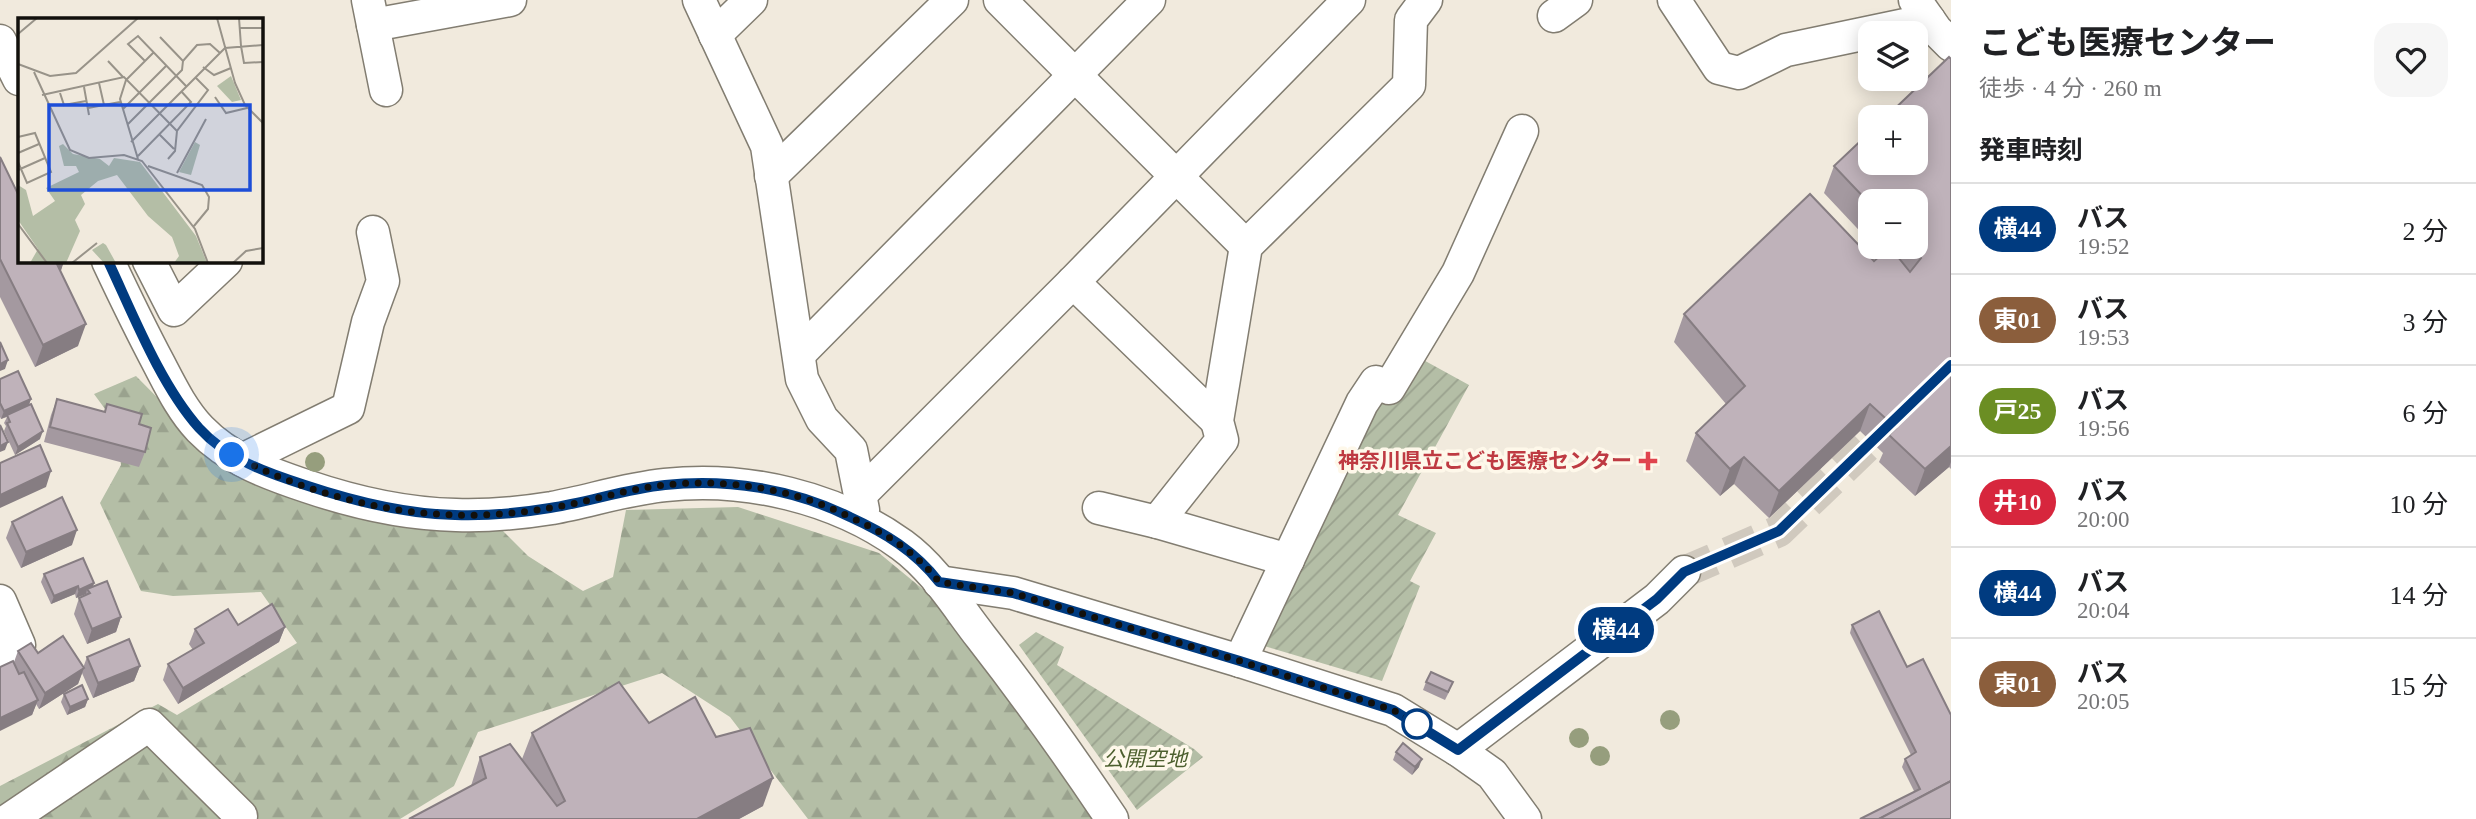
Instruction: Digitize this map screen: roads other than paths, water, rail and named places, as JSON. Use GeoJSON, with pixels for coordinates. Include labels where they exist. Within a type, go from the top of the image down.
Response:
{"type":"FeatureCollection","features":[{"type":"Feature","properties":{"kind":"street"},"geometry":{"type":"LineString","coordinates":[[386,90],[370,13],[510,0]]}},
{"type":"Feature","properties":{"kind":"street"},"geometry":{"type":"LineString","coordinates":[[699,0],[767,146],[802,379],[822,419],[851,450],[860,508],[927,566],[1029,698],[1112,819]]}},
{"type":"Feature","properties":{"kind":"street"},"geometry":{"type":"LineString","coordinates":[[715,35],[751,0]]}},
{"type":"Feature","properties":{"kind":"street"},"geometry":{"type":"LineString","coordinates":[[771,176],[952,0]]}},
{"type":"Feature","properties":{"kind":"street"},"geometry":{"type":"LineString","coordinates":[[1000,0],[1245,246]]}},
{"type":"Feature","properties":{"kind":"street"},"geometry":{"type":"LineString","coordinates":[[799,354],[1149,0]]}},
{"type":"Feature","properties":{"kind":"street"},"geometry":{"type":"LineString","coordinates":[[109,262],[180,404],[201,430],[242,460],[280,478],[333,496],[391,508],[456,515],[550,508],[626,491],[692,483],[761,488],[832,508],[860,508],[1073,282],[1349,0]]}},
{"type":"Feature","properties":{"kind":"street"},"geometry":{"type":"LineString","coordinates":[[1157,522],[1222,440],[1216,421],[1245,246],[1409,85],[1411,20],[1426,0]]}},
{"type":"Feature","properties":{"kind":"street"},"geometry":{"type":"LineString","coordinates":[[1674,0],[1719,68],[1739,73],[1786,50],[1922,10],[1951,44]]}},
{"type":"Feature","properties":{"kind":"street"},"geometry":{"type":"LineString","coordinates":[[0,41],[18,77]]}},
{"type":"Feature","properties":{"kind":"street"},"geometry":{"type":"LineString","coordinates":[[1240,661],[1362,403],[1376,382],[1389,388],[1458,273],[1521,131]]}},
{"type":"Feature","properties":{"kind":"street"},"geometry":{"type":"LineString","coordinates":[[242,460],[348,408],[368,323],[383,281],[373,232]]}},
{"type":"Feature","properties":{"kind":"street"},"geometry":{"type":"LineString","coordinates":[[150,262],[174,310],[225,262]]}},
{"type":"Feature","properties":{"kind":"street"},"geometry":{"type":"LineString","coordinates":[[1073,282],[1216,421]]}},
{"type":"Feature","properties":{"kind":"street"},"geometry":{"type":"LineString","coordinates":[[1099,508],[1288,560]]}},
{"type":"Feature","properties":{"kind":"street"},"geometry":{"type":"LineString","coordinates":[[1458,750],[1657,599],[1684,572]]}},
{"type":"Feature","properties":{"kind":"street"},"geometry":{"type":"LineString","coordinates":[[939,582],[1013,593],[1393,710],[1492,774],[1525,819]]}},
{"type":"Feature","properties":{"kind":"street"},"geometry":{"type":"LineString","coordinates":[[0,601],[19,645],[0,654]]}},
{"type":"Feature","properties":{"kind":"street"},"geometry":{"type":"LineString","coordinates":[[10,819],[149,725],[241,816]]}},
{"type":"Feature","properties":{"kind":"tunnel"},"geometry":{"type":"LineString","coordinates":[[1684,572],[1779,531],[1951,365]]}},
{"type":"Feature","properties":{"kind":"place","name":"神奈川県立こども医療センター"},"geometry":{"type":"Point","coordinates":[1648,461]}},
{"type":"Feature","properties":{"kind":"park label","name":"公開空地"},"geometry":{"type":"Point","coordinates":[1145,759]}}]}
